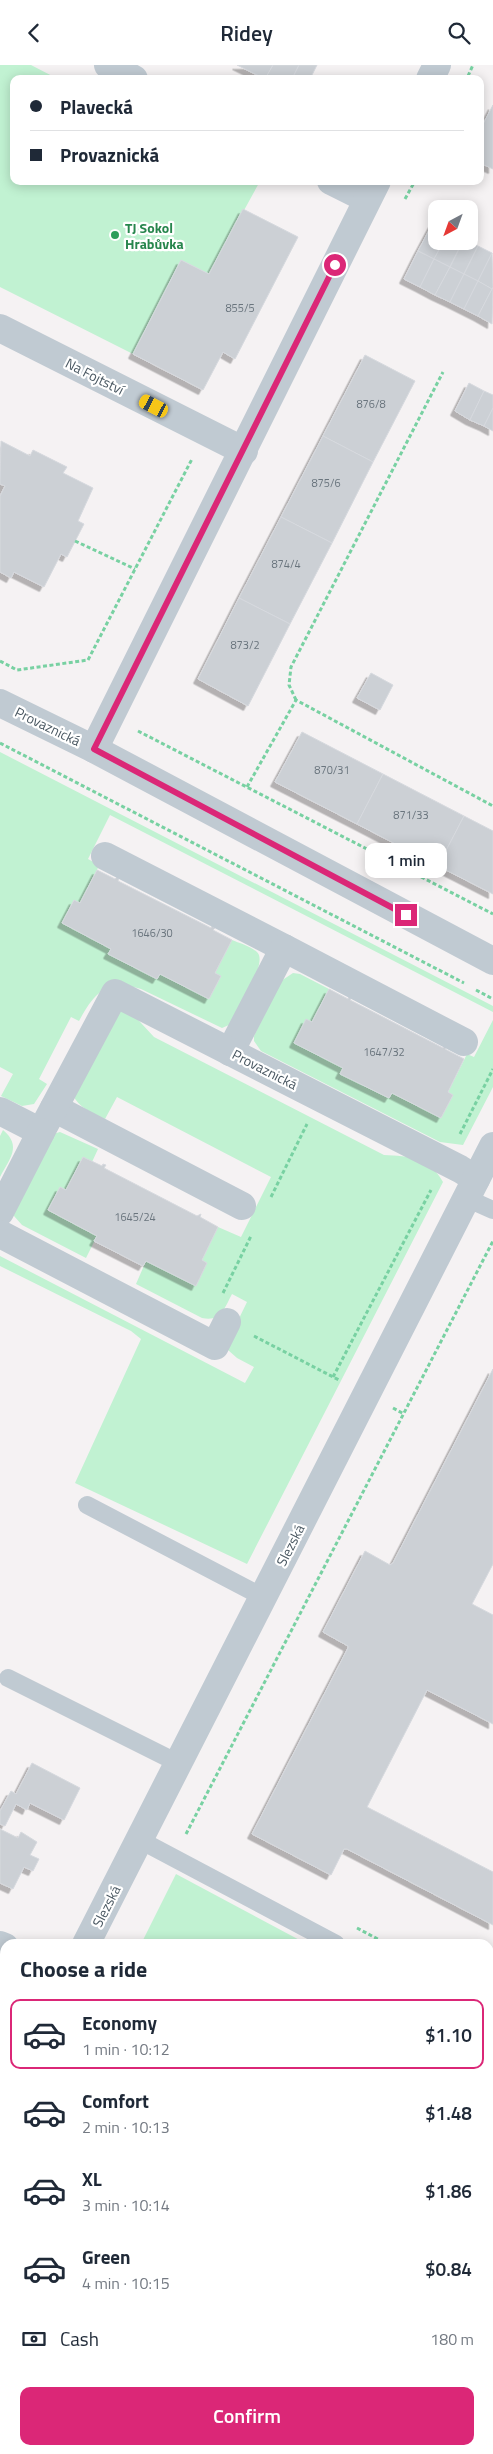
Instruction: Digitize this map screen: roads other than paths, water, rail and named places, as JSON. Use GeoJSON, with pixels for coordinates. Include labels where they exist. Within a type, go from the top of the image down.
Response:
{"type":"FeatureCollection","features":[{"type":"Feature","properties":{"kind":"street"},"geometry":{"type":"LineString","coordinates":[[108,65],[127,75]]}},
{"type":"Feature","properties":{"kind":"street"},"geometry":{"type":"LineString","coordinates":[[94,749],[244,451],[372,190],[349,185]]}},
{"type":"Feature","properties":{"kind":"street","name":"Na Fojtství"},"geometry":{"type":"LineString","coordinates":[[0,328],[244,451]]}},
{"type":"Feature","properties":{"kind":"street","name":"Provaznická"},"geometry":{"type":"LineString","coordinates":[[0,703],[94,749],[493,961]]}},
{"type":"Feature","properties":{"kind":"street"},"geometry":{"type":"LineString","coordinates":[[105,856],[464,1042]]}},
{"type":"Feature","properties":{"kind":"street"},"geometry":{"type":"LineString","coordinates":[[230,1052],[284,948]]}},
{"type":"Feature","properties":{"kind":"street","name":"Provaznická"},"geometry":{"type":"LineString","coordinates":[[0,1212],[115,993],[446,1162],[471,1189]]}},
{"type":"Feature","properties":{"kind":"street"},"geometry":{"type":"LineString","coordinates":[[54,1108],[256,1211]]}},
{"type":"Feature","properties":{"kind":"street"},"geometry":{"type":"LineString","coordinates":[[0,1111],[41,1132]]}},
{"type":"Feature","properties":{"kind":"street","name":"Slezská"},"geometry":{"type":"LineString","coordinates":[[89,1939],[493,1146]]}},
{"type":"Feature","properties":{"kind":"street"},"geometry":{"type":"LineString","coordinates":[[0,1234],[215,1346],[224,1309]]}},
{"type":"Feature","properties":{"kind":"lane"},"geometry":{"type":"LineString","coordinates":[[471,1189],[493,1210]]}},
{"type":"Feature","properties":{"kind":"lane"},"geometry":{"type":"LineString","coordinates":[[87,1505],[263,1597]]}},
{"type":"Feature","properties":{"kind":"lane"},"geometry":{"type":"LineString","coordinates":[[8,1678],[178,1763]]}},
{"type":"Feature","properties":{"kind":"lane"},"geometry":{"type":"LineString","coordinates":[[140,1839],[327,1939]]}},
{"type":"Feature","properties":{"kind":"place","name":"TJ Sokol Hrabůvka"},"geometry":{"type":"Point","coordinates":[115,235]}}]}
